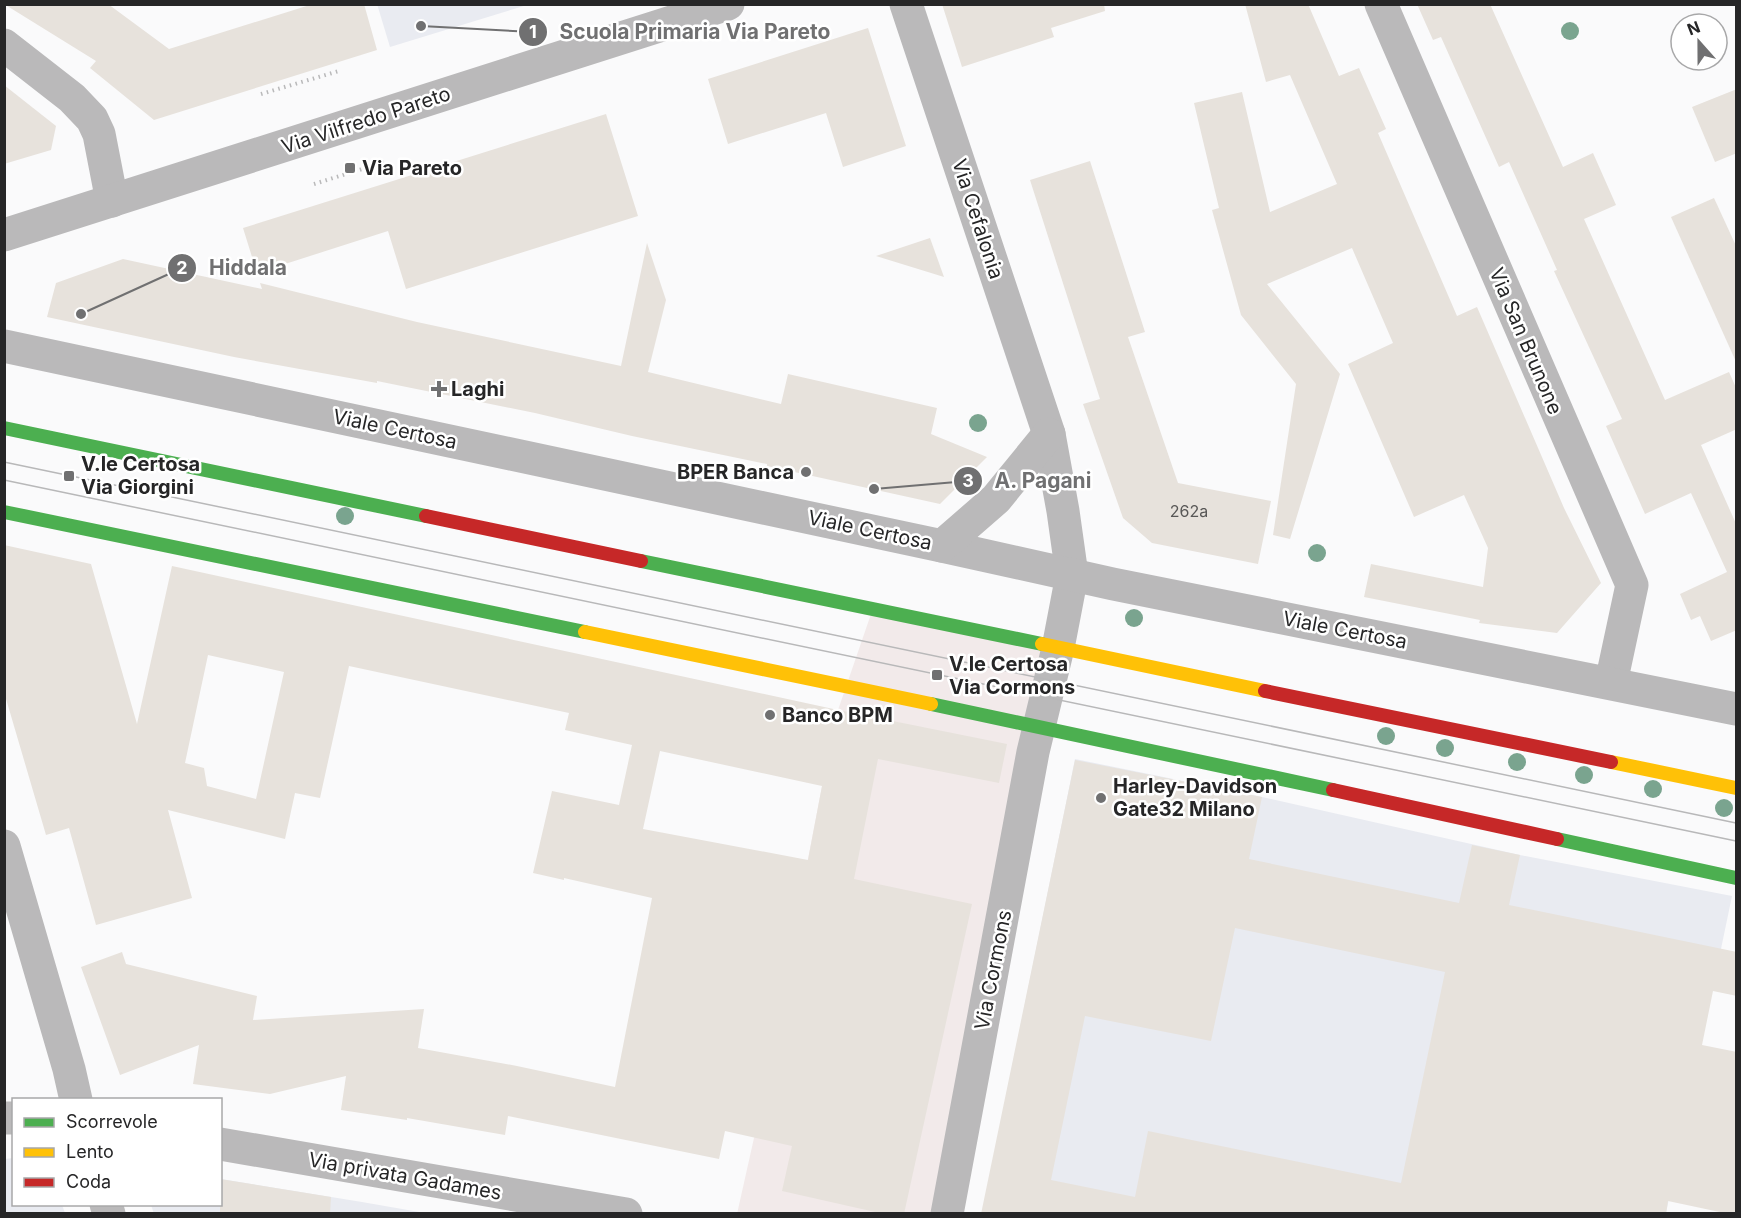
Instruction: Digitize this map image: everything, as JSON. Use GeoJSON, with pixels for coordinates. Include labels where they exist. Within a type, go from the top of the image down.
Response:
{"type":"FeatureCollection","features":[{"type":"Feature","properties":{"kind":"street","name":"Via Vilfredo Pareto"},"geometry":{"type":"LineString","coordinates":[[4,235],[728,4]]}},
{"type":"Feature","properties":{"kind":"street","name":"Via Cefalonia"},"geometry":{"type":"LineString","coordinates":[[906,4],[1049,434],[1064,511],[1072,575],[1058,648]]}},
{"type":"Feature","properties":{"kind":"street","name":"Via San Brunone"},"geometry":{"type":"LineString","coordinates":[[1381,4],[1632,585],[1611,683]]}},
{"type":"Feature","properties":{"kind":"street"},"geometry":{"type":"LineString","coordinates":[[4,45],[72,98],[92,119],[99,134],[111,201]]}},
{"type":"Feature","properties":{"kind":"street","name":"Viale Certosa"},"geometry":{"type":"LineString","coordinates":[[4,346],[1072,575],[1737,709]]}},
{"type":"Feature","properties":{"kind":"street"},"geometry":{"type":"LineString","coordinates":[[4,428],[1737,788]]}},
{"type":"Feature","properties":{"kind":"street"},"geometry":{"type":"LineString","coordinates":[[942,546],[996,499],[1049,434]]}},
{"type":"Feature","properties":{"kind":"street"},"geometry":{"type":"LineString","coordinates":[[4,512],[1039,728],[1737,878]]}},
{"type":"Feature","properties":{"kind":"street"},"geometry":{"type":"LineString","coordinates":[[1039,728],[1058,648]]}},
{"type":"Feature","properties":{"kind":"street","name":"Via Cormons"},"geometry":{"type":"LineString","coordinates":[[947,1214],[1039,728]]}},
{"type":"Feature","properties":{"kind":"street"},"geometry":{"type":"LineString","coordinates":[[4,846],[76,1098]]}},
{"type":"Feature","properties":{"kind":"street","name":"Via privata Gadames"},"geometry":{"type":"LineString","coordinates":[[222,1144],[626,1214]]}},
{"type":"Feature","properties":{"kind":"path"},"geometry":{"type":"LineString","coordinates":[[261,94],[339,71]]}},
{"type":"Feature","properties":{"kind":"path"},"geometry":{"type":"LineString","coordinates":[[314,184],[388,161]]}},
{"type":"Feature","properties":{"kind":"shaded area"},"geometry":{"type":"Polygon","coordinates":[[[377,4],[527,4],[527,5],[390,47],[377,4]]]}},
{"type":"Feature","properties":{"kind":"shaded area"},"geometry":{"type":"Polygon","coordinates":[[[871,614],[1054,652],[944,1213],[737,1214],[838,710],[871,614]]]}},
{"type":"Feature","properties":{"kind":"shaded area"},"geometry":{"type":"Polygon","coordinates":[[[1075,759],[1262,797],[1520,855],[1732,896],[1666,1213],[982,1214],[1075,759]]]}},
{"type":"Feature","properties":{"kind":"shaded area"},"geometry":{"type":"Polygon","coordinates":[[[12,1158],[12,1206],[62,1206],[65,1213],[5,1213],[5,1159],[12,1158]]]}},
{"type":"Feature","properties":{"kind":"shaded area"},"geometry":{"type":"Polygon","coordinates":[[[222,1179],[425,1213],[154,1214],[151,1206],[222,1206],[222,1179]]]}},
{"type":"Feature","properties":{"kind":"building"},"geometry":{"type":"Polygon","coordinates":[[[4,4],[108,4],[169,49],[313,4],[364,4],[377,50],[154,120],[90,68],[96,61],[4,4]]]}},
{"type":"Feature","properties":{"kind":"building"},"geometry":{"type":"Polygon","coordinates":[[[942,4],[1104,4],[1105,11],[1051,28],[1054,37],[962,67],[942,4]]]}},
{"type":"Feature","properties":{"kind":"building"},"geometry":{"type":"Polygon","coordinates":[[[1245,4],[1308,4],[1339,76],[1359,68],[1386,129],[1378,133],[1457,316],[1477,307],[1564,508],[1601,583],[1557,633],[1479,623],[1480,620],[1364,597],[1371,564],[1483,587],[1488,548],[1464,495],[1414,517],[1348,364],[1393,343],[1352,248],[1267,284],[1340,374],[1290,539],[1273,535],[1296,384],[1241,315],[1212,210],[1219,208],[1194,103],[1242,92],[1270,212],[1337,184],[1290,75],[1266,82],[1245,4]]]}},
{"type":"Feature","properties":{"kind":"building"},"geometry":{"type":"Polygon","coordinates":[[[1417,4],[1490,4],[1563,167],[1593,153],[1616,205],[1584,219],[1665,400],[1729,372],[1737,390],[1737,429],[1701,445],[1737,526],[1737,630],[1711,641],[1700,616],[1691,620],[1680,594],[1727,572],[1691,493],[1645,514],[1606,426],[1622,419],[1554,271],[1557,270],[1509,162],[1499,167],[1441,37],[1433,40],[1417,4]]]}},
{"type":"Feature","properties":{"kind":"building"},"geometry":{"type":"Polygon","coordinates":[[[868,28],[906,146],[843,167],[826,113],[728,144],[708,79],[868,28]]]}},
{"type":"Feature","properties":{"kind":"building"},"geometry":{"type":"Polygon","coordinates":[[[4,85],[56,126],[51,150],[4,164],[4,85]]]}},
{"type":"Feature","properties":{"kind":"building"},"geometry":{"type":"Polygon","coordinates":[[[1737,89],[1737,153],[1715,162],[1692,107],[1737,89]]]}},
{"type":"Feature","properties":{"kind":"building"},"geometry":{"type":"Polygon","coordinates":[[[606,114],[638,216],[406,289],[388,231],[257,273],[243,228],[606,114]]]}},
{"type":"Feature","properties":{"kind":"building"},"geometry":{"type":"Polygon","coordinates":[[[1090,161],[1145,332],[1128,337],[1178,483],[1271,501],[1258,564],[1152,543],[1123,518],[1083,404],[1100,399],[1030,180],[1090,161]]]}},
{"type":"Feature","properties":{"kind":"building"},"geometry":{"type":"Polygon","coordinates":[[[1714,198],[1737,248],[1737,364],[1671,217],[1714,198]]]}},
{"type":"Feature","properties":{"kind":"building"},"geometry":{"type":"Polygon","coordinates":[[[930,238],[944,277],[876,256],[930,238]]]}},
{"type":"Feature","properties":{"kind":"building"},"geometry":{"type":"Polygon","coordinates":[[[647,243],[666,300],[648,372],[781,404],[788,374],[937,408],[931,434],[987,457],[940,504],[535,413],[377,381],[377,383],[234,357],[47,317],[56,283],[123,259],[262,289],[260,283],[417,322],[621,366],[647,243]]]}},
{"type":"Feature","properties":{"kind":"building"},"geometry":{"type":"Polygon","coordinates":[[[4,545],[91,564],[137,724],[172,566],[838,710],[1007,744],[999,783],[878,759],[854,879],[972,904],[904,1214],[884,1214],[782,1191],[792,1146],[725,1131],[719,1159],[508,1116],[505,1135],[407,1118],[407,1120],[341,1110],[346,1076],[270,1094],[193,1084],[199,1045],[120,1075],[81,967],[122,952],[126,964],[257,996],[253,1020],[424,1009],[418,1048],[615,1087],[652,898],[533,873],[552,791],[619,805],[632,745],[565,730],[569,713],[349,666],[320,798],[295,793],[285,839],[168,810],[192,898],[96,925],[69,828],[46,835],[4,692],[4,545]],[[208,655],[185,763],[204,768],[207,786],[256,799],[284,672],[208,655]],[[660,751],[643,829],[808,860],[822,786],[660,751]]]}},
{"type":"Feature","properties":{"kind":"building"},"geometry":{"type":"Polygon","coordinates":[[[1075,760],[1262,797],[1249,859],[1459,903],[1472,845],[1520,855],[1509,905],[1737,952],[1737,996],[1713,991],[1702,1045],[1737,1052],[1737,1214],[1668,1201],[1666,1214],[981,1214],[1075,760]],[[1235,928],[1211,1041],[1085,1016],[1051,1180],[1135,1197],[1148,1131],[1401,1183],[1445,972],[1235,928]]]}},
{"type":"Feature","properties":{"kind":"building"},"geometry":{"type":"Polygon","coordinates":[[[222,1179],[331,1197],[330,1214],[220,1214],[222,1179]]]}},
{"type":"Feature","properties":{"kind":"tram line"},"geometry":{"type":"LineString","coordinates":[[4,462],[1736,823]]}},
{"type":"Feature","properties":{"kind":"tram line"},"geometry":{"type":"LineString","coordinates":[[4,480],[1736,841]]}},
{"type":"Feature","properties":{"kind":"traffic: fast"},"geometry":{"type":"LineString","coordinates":[[4,428],[426,516]]}},
{"type":"Feature","properties":{"kind":"traffic: fast"},"geometry":{"type":"LineString","coordinates":[[4,512],[585,632]]}},
{"type":"Feature","properties":{"kind":"traffic: fast"},"geometry":{"type":"LineString","coordinates":[[641,561],[1042,644]]}},
{"type":"Feature","properties":{"kind":"traffic: fast"},"geometry":{"type":"LineString","coordinates":[[931,704],[1333,790]]}},
{"type":"Feature","properties":{"kind":"traffic: fast"},"geometry":{"type":"LineString","coordinates":[[1557,839],[1736,878]]}},
{"type":"Feature","properties":{"kind":"traffic: slow"},"geometry":{"type":"LineString","coordinates":[[585,632],[931,704]]}},
{"type":"Feature","properties":{"kind":"traffic: slow"},"geometry":{"type":"LineString","coordinates":[[1042,644],[1265,691]]}},
{"type":"Feature","properties":{"kind":"traffic: slow"},"geometry":{"type":"LineString","coordinates":[[1611,762],[1736,788]]}},
{"type":"Feature","properties":{"kind":"traffic: jam"},"geometry":{"type":"LineString","coordinates":[[426,516],[641,561]]}},
{"type":"Feature","properties":{"kind":"traffic: jam"},"geometry":{"type":"LineString","coordinates":[[1265,691],[1611,762]]}},
{"type":"Feature","properties":{"kind":"traffic: jam"},"geometry":{"type":"LineString","coordinates":[[1333,790],[1557,839]]}},
{"type":"Feature","properties":{"kind":"place","name":"Scuola Primaria Via Pareto"},"geometry":{"type":"Point","coordinates":[421,26]}},
{"type":"Feature","properties":{"kind":"place","name":"Via Pareto"},"geometry":{"type":"Point","coordinates":[350,168]}},
{"type":"Feature","properties":{"kind":"place","name":"Hiddala"},"geometry":{"type":"Point","coordinates":[81,314]}},
{"type":"Feature","properties":{"kind":"place","name":"Laghi"},"geometry":{"type":"Point","coordinates":[439,389]}},
{"type":"Feature","properties":{"kind":"place","name":"BPER Banca"},"geometry":{"type":"Point","coordinates":[806,472]}},
{"type":"Feature","properties":{"kind":"place","name":"V.le Certosa Via Giorgini"},"geometry":{"type":"Point","coordinates":[69,476]}},
{"type":"Feature","properties":{"kind":"place","name":"A. Pagani"},"geometry":{"type":"Point","coordinates":[874,489]}},
{"type":"Feature","properties":{"kind":"place","name":"V.le Certosa Via Cormons"},"geometry":{"type":"Point","coordinates":[937,675]}},
{"type":"Feature","properties":{"kind":"place","name":"Banco BPM"},"geometry":{"type":"Point","coordinates":[770,715]}},
{"type":"Feature","properties":{"kind":"place","name":"Harley-Davidson Gate32 Milano"},"geometry":{"type":"Point","coordinates":[1101,798]}}]}
